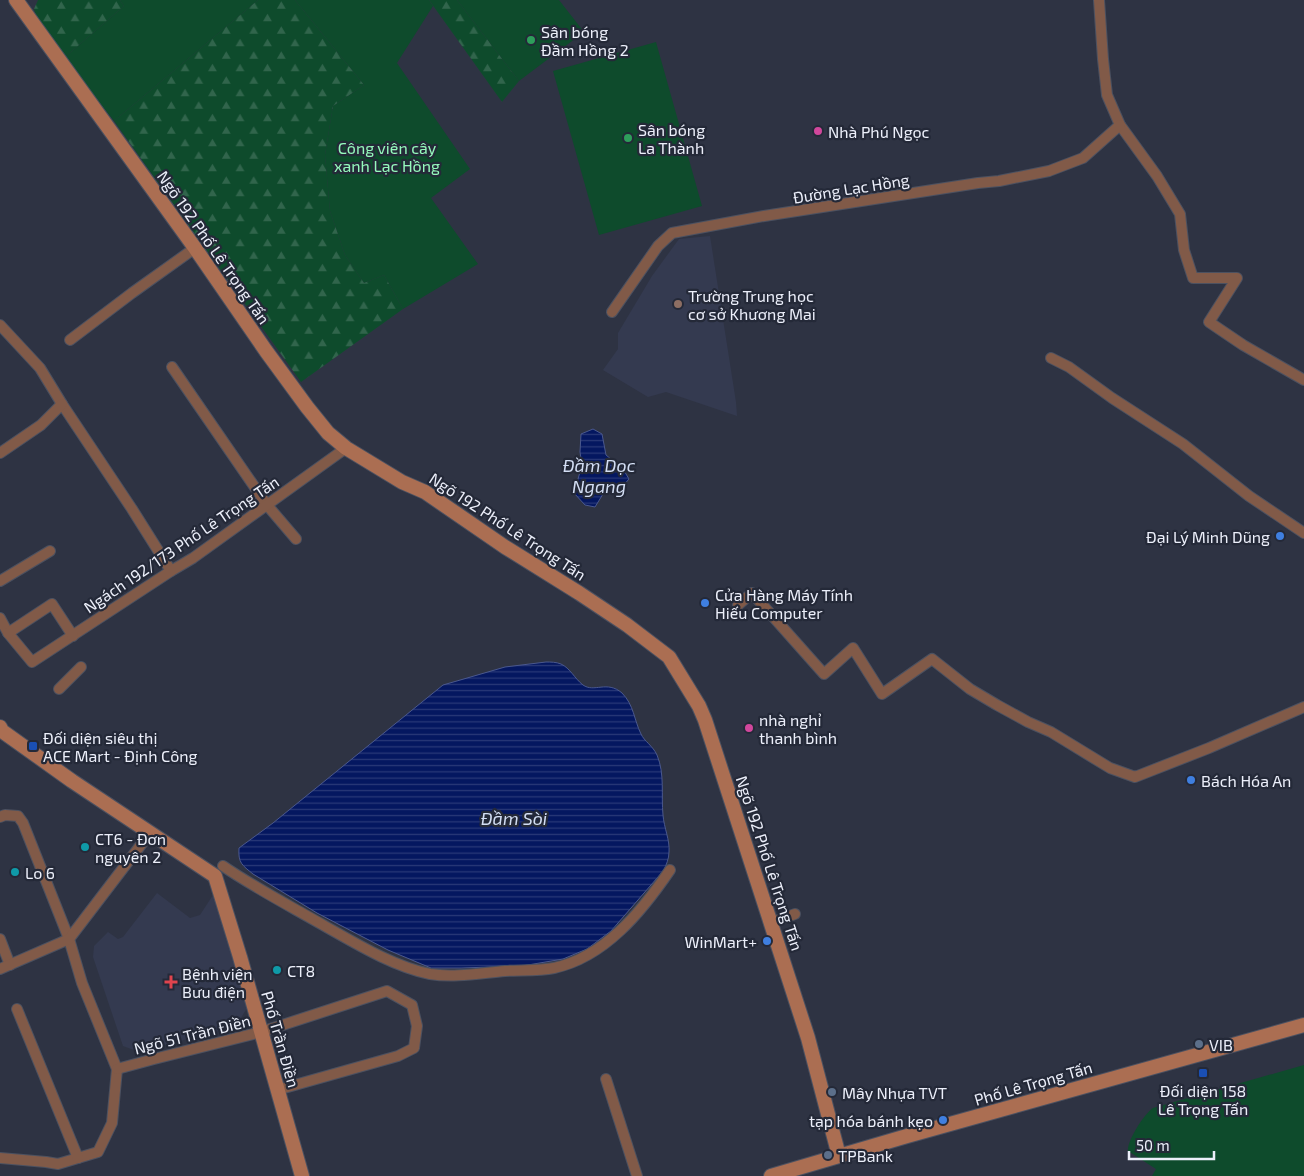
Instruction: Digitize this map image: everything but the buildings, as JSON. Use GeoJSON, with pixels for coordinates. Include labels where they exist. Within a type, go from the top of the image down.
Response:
{"type":"FeatureCollection","features":[{"type":"Feature","properties":{"kind":"street"},"geometry":{"type":"LineString","coordinates":[[1099,0],[1107,95],[1120,125],[1157,176],[1180,214],[1184,250],[1193,278],[1237,278],[1208,322],[1304,380]]}},
{"type":"Feature","properties":{"kind":"street","name":"Ngõ 192 Phố Lê Trọng Tấn"},"geometry":{"type":"LineString","coordinates":[[19,1],[266,351],[328,433],[346,448],[402,482],[424,492],[505,547],[619,619],[669,657],[699,706],[705,720],[808,1038],[839,1156]]}},
{"type":"Feature","properties":{"kind":"street","name":"Đường Lạc Hồng"},"geometry":{"type":"LineString","coordinates":[[612,312],[658,246],[672,233],[783,213],[999,181],[1049,171],[1083,158],[1120,125]]}},
{"type":"Feature","properties":{"kind":"street"},"geometry":{"type":"LineString","coordinates":[[70,340],[195,248]]}},
{"type":"Feature","properties":{"kind":"street"},"geometry":{"type":"LineString","coordinates":[[0,325],[40,368],[171,571]]}},
{"type":"Feature","properties":{"kind":"street"},"geometry":{"type":"LineString","coordinates":[[1050,358],[1069,367],[1112,398],[1183,444],[1249,496],[1304,533]]}},
{"type":"Feature","properties":{"kind":"street"},"geometry":{"type":"LineString","coordinates":[[172,367],[267,505],[296,539]]}},
{"type":"Feature","properties":{"kind":"street"},"geometry":{"type":"LineString","coordinates":[[0,453],[41,425],[62,404]]}},
{"type":"Feature","properties":{"kind":"street","name":"Ngách 192/173 Phố Lê Trọng Tấn"},"geometry":{"type":"LineString","coordinates":[[8,633],[32,662],[193,558],[346,448]]}},
{"type":"Feature","properties":{"kind":"street"},"geometry":{"type":"LineString","coordinates":[[0,581],[50,551]]}},
{"type":"Feature","properties":{"kind":"street"},"geometry":{"type":"LineString","coordinates":[[738,605],[752,593],[824,674],[853,648],[882,694],[932,659],[970,690],[997,706],[1051,732],[1110,768],[1135,777],[1209,748],[1304,707]]}},
{"type":"Feature","properties":{"kind":"street"},"geometry":{"type":"LineString","coordinates":[[0,618],[8,633],[52,604],[72,636]]}},
{"type":"Feature","properties":{"kind":"street"},"geometry":{"type":"LineString","coordinates":[[59,689],[81,667]]}},
{"type":"Feature","properties":{"kind":"street","name":"Phố Trần Điền"},"geometry":{"type":"LineString","coordinates":[[1,730],[72,781],[215,876],[302,1176]]}},
{"type":"Feature","properties":{"kind":"street"},"geometry":{"type":"LineString","coordinates":[[0,817],[6,815],[18,816],[22,822],[69,939],[82,983],[117,1069],[112,1123],[98,1152],[58,1164],[0,1158]]}},
{"type":"Feature","properties":{"kind":"street"},"geometry":{"type":"LineString","coordinates":[[0,969],[69,939],[150,833]]}},
{"type":"Feature","properties":{"kind":"street"},"geometry":{"type":"LineString","coordinates":[[223,866],[366,949],[398,963],[431,974],[453,975],[553,968],[577,960],[596,950],[624,928],[656,891],[670,870]]}},
{"type":"Feature","properties":{"kind":"street"},"geometry":{"type":"LineString","coordinates":[[771,923],[795,914]]}},
{"type":"Feature","properties":{"kind":"street"},"geometry":{"type":"LineString","coordinates":[[0,939],[10,964]]}},
{"type":"Feature","properties":{"kind":"street","name":"Ngõ 51 Trần Điền"},"geometry":{"type":"LineString","coordinates":[[117,1069],[261,1032],[388,990],[412,1005],[417,1026],[414,1048],[398,1056],[277,1090]]}},
{"type":"Feature","properties":{"kind":"street"},"geometry":{"type":"LineString","coordinates":[[17,1009],[78,1158]]}},
{"type":"Feature","properties":{"kind":"street","name":"Phố Lê Trọng Tấn"},"geometry":{"type":"LineString","coordinates":[[771,1176],[1304,1025]]}},
{"type":"Feature","properties":{"kind":"street"},"geometry":{"type":"LineString","coordinates":[[606,1079],[637,1176]]}},
{"type":"Feature","properties":{"kind":"shaded area","name":"Trường Trung học cơ sở Khương Mai"},"geometry":{"type":"Polygon","coordinates":[[[710,236],[737,416],[666,392],[648,397],[603,370],[618,349],[618,333],[652,276],[679,239],[710,236]]]}},
{"type":"Feature","properties":{"kind":"shaded area","name":"Bệnh viện Bưu điện"},"geometry":{"type":"Polygon","coordinates":[[[157,893],[190,918],[200,915],[213,895],[217,898],[247,1008],[236,1026],[139,1052],[123,1046],[93,957],[94,946],[108,932],[118,939],[123,937],[157,893]]]}},
{"type":"Feature","properties":{"kind":"green space"},"geometry":{"type":"Polygon","coordinates":[[[38,0],[120,0],[124,6],[64,58],[39,26],[34,9],[38,0]]]}},
{"type":"Feature","properties":{"kind":"green space"},"geometry":{"type":"Polygon","coordinates":[[[120,0],[258,0],[114,121],[64,58],[124,6],[120,0]]]}},
{"type":"Feature","properties":{"kind":"green space"},"geometry":{"type":"Polygon","coordinates":[[[258,0],[295,0],[364,85],[333,106],[325,155],[330,211],[345,255],[364,283],[384,275],[403,309],[301,382],[114,121],[258,0]]]}},
{"type":"Feature","properties":{"kind":"green space","name":"Công viên cây xanh Lạc Hồng"},"geometry":{"type":"Polygon","coordinates":[[[295,0],[429,0],[433,6],[397,63],[470,169],[431,198],[478,264],[403,309],[384,275],[364,283],[345,255],[330,211],[325,155],[333,106],[364,85],[295,0]]]}},
{"type":"Feature","properties":{"kind":"green space"},"geometry":{"type":"Polygon","coordinates":[[[429,0],[457,0],[519,81],[502,102],[429,0]]]}},
{"type":"Feature","properties":{"kind":"green space","name":"Sân bóng Đầm Hồng 2"},"geometry":{"type":"Polygon","coordinates":[[[457,0],[559,0],[584,32],[519,81],[457,0]]]}},
{"type":"Feature","properties":{"kind":"green space","name":"Sân bóng La Thành"},"geometry":{"type":"Polygon","coordinates":[[[656,42],[702,206],[599,235],[553,71],[656,42]]]}},
{"type":"Feature","properties":{"kind":"green space"},"geometry":{"type":"Polygon","coordinates":[[[1304,1065],[1304,1176],[1152,1176],[1156,1169],[1128,1151],[1130,1141],[1137,1128],[1153,1108],[1304,1065]]]}},
{"type":"Feature","properties":{"kind":"water","name":"Đầm Dọc Ngang"},"geometry":{"type":"Polygon","coordinates":[[[593,429],[602,434],[606,455],[623,469],[629,479],[622,487],[603,494],[595,507],[585,505],[574,493],[582,465],[580,452],[581,434],[593,429]]]}},
{"type":"Feature","properties":{"kind":"water","name":"Đầm Sòi"},"geometry":{"type":"Polygon","coordinates":[[[546,662],[561,664],[580,683],[587,687],[611,687],[622,693],[631,708],[642,737],[657,755],[661,770],[664,825],[669,847],[666,866],[611,931],[587,949],[563,959],[522,966],[431,968],[388,950],[317,913],[253,874],[242,863],[239,857],[239,848],[273,823],[443,685],[505,667],[546,662]]]}},
{"type":"Feature","properties":{"kind":"place","name":"Sân bóng Đầm Hồng 2"},"geometry":{"type":"Point","coordinates":[531,40]}},
{"type":"Feature","properties":{"kind":"place","name":"Nhà Phú Ngọc"},"geometry":{"type":"Point","coordinates":[818,131]}},
{"type":"Feature","properties":{"kind":"place","name":"Sân bóng La Thành"},"geometry":{"type":"Point","coordinates":[628,138]}},
{"type":"Feature","properties":{"kind":"place","name":"Trường Trung học cơ sở Khương Mai"},"geometry":{"type":"Point","coordinates":[678,304]}},
{"type":"Feature","properties":{"kind":"place","name":"Đại Lý Minh Dũng"},"geometry":{"type":"Point","coordinates":[1280,536]}},
{"type":"Feature","properties":{"kind":"place","name":"Cửa Hàng Máy Tính Hiếu Computer"},"geometry":{"type":"Point","coordinates":[705,603]}},
{"type":"Feature","properties":{"kind":"place","name":"nhà nghỉ thanh bình"},"geometry":{"type":"Point","coordinates":[749,728]}},
{"type":"Feature","properties":{"kind":"place","name":"Đối diện siêu thị ACE Mart - Định Công"},"geometry":{"type":"Point","coordinates":[33,746]}},
{"type":"Feature","properties":{"kind":"place","name":"Bách Hóa An"},"geometry":{"type":"Point","coordinates":[1191,780]}},
{"type":"Feature","properties":{"kind":"place","name":"CT6 - Đơn nguyên 2"},"geometry":{"type":"Point","coordinates":[85,847]}},
{"type":"Feature","properties":{"kind":"place","name":"Lo 6"},"geometry":{"type":"Point","coordinates":[15,872]}},
{"type":"Feature","properties":{"kind":"place","name":"WinMart+"},"geometry":{"type":"Point","coordinates":[767,941]}},
{"type":"Feature","properties":{"kind":"place","name":"CT8"},"geometry":{"type":"Point","coordinates":[277,970]}},
{"type":"Feature","properties":{"kind":"place","name":"Bệnh viện Bưu điện"},"geometry":{"type":"Point","coordinates":[171,982]}},
{"type":"Feature","properties":{"kind":"place","name":"VIB"},"geometry":{"type":"Point","coordinates":[1199,1044]}},
{"type":"Feature","properties":{"kind":"place","name":"Đối diện 158 Lê Trọng Tấn"},"geometry":{"type":"Point","coordinates":[1203,1073]}},
{"type":"Feature","properties":{"kind":"place","name":"Mây Nhựa TVT"},"geometry":{"type":"Point","coordinates":[832,1092]}},
{"type":"Feature","properties":{"kind":"place","name":"tạp hóa bánh kẹo"},"geometry":{"type":"Point","coordinates":[943,1120]}},
{"type":"Feature","properties":{"kind":"place","name":"TPBank"},"geometry":{"type":"Point","coordinates":[828,1155]}}]}
